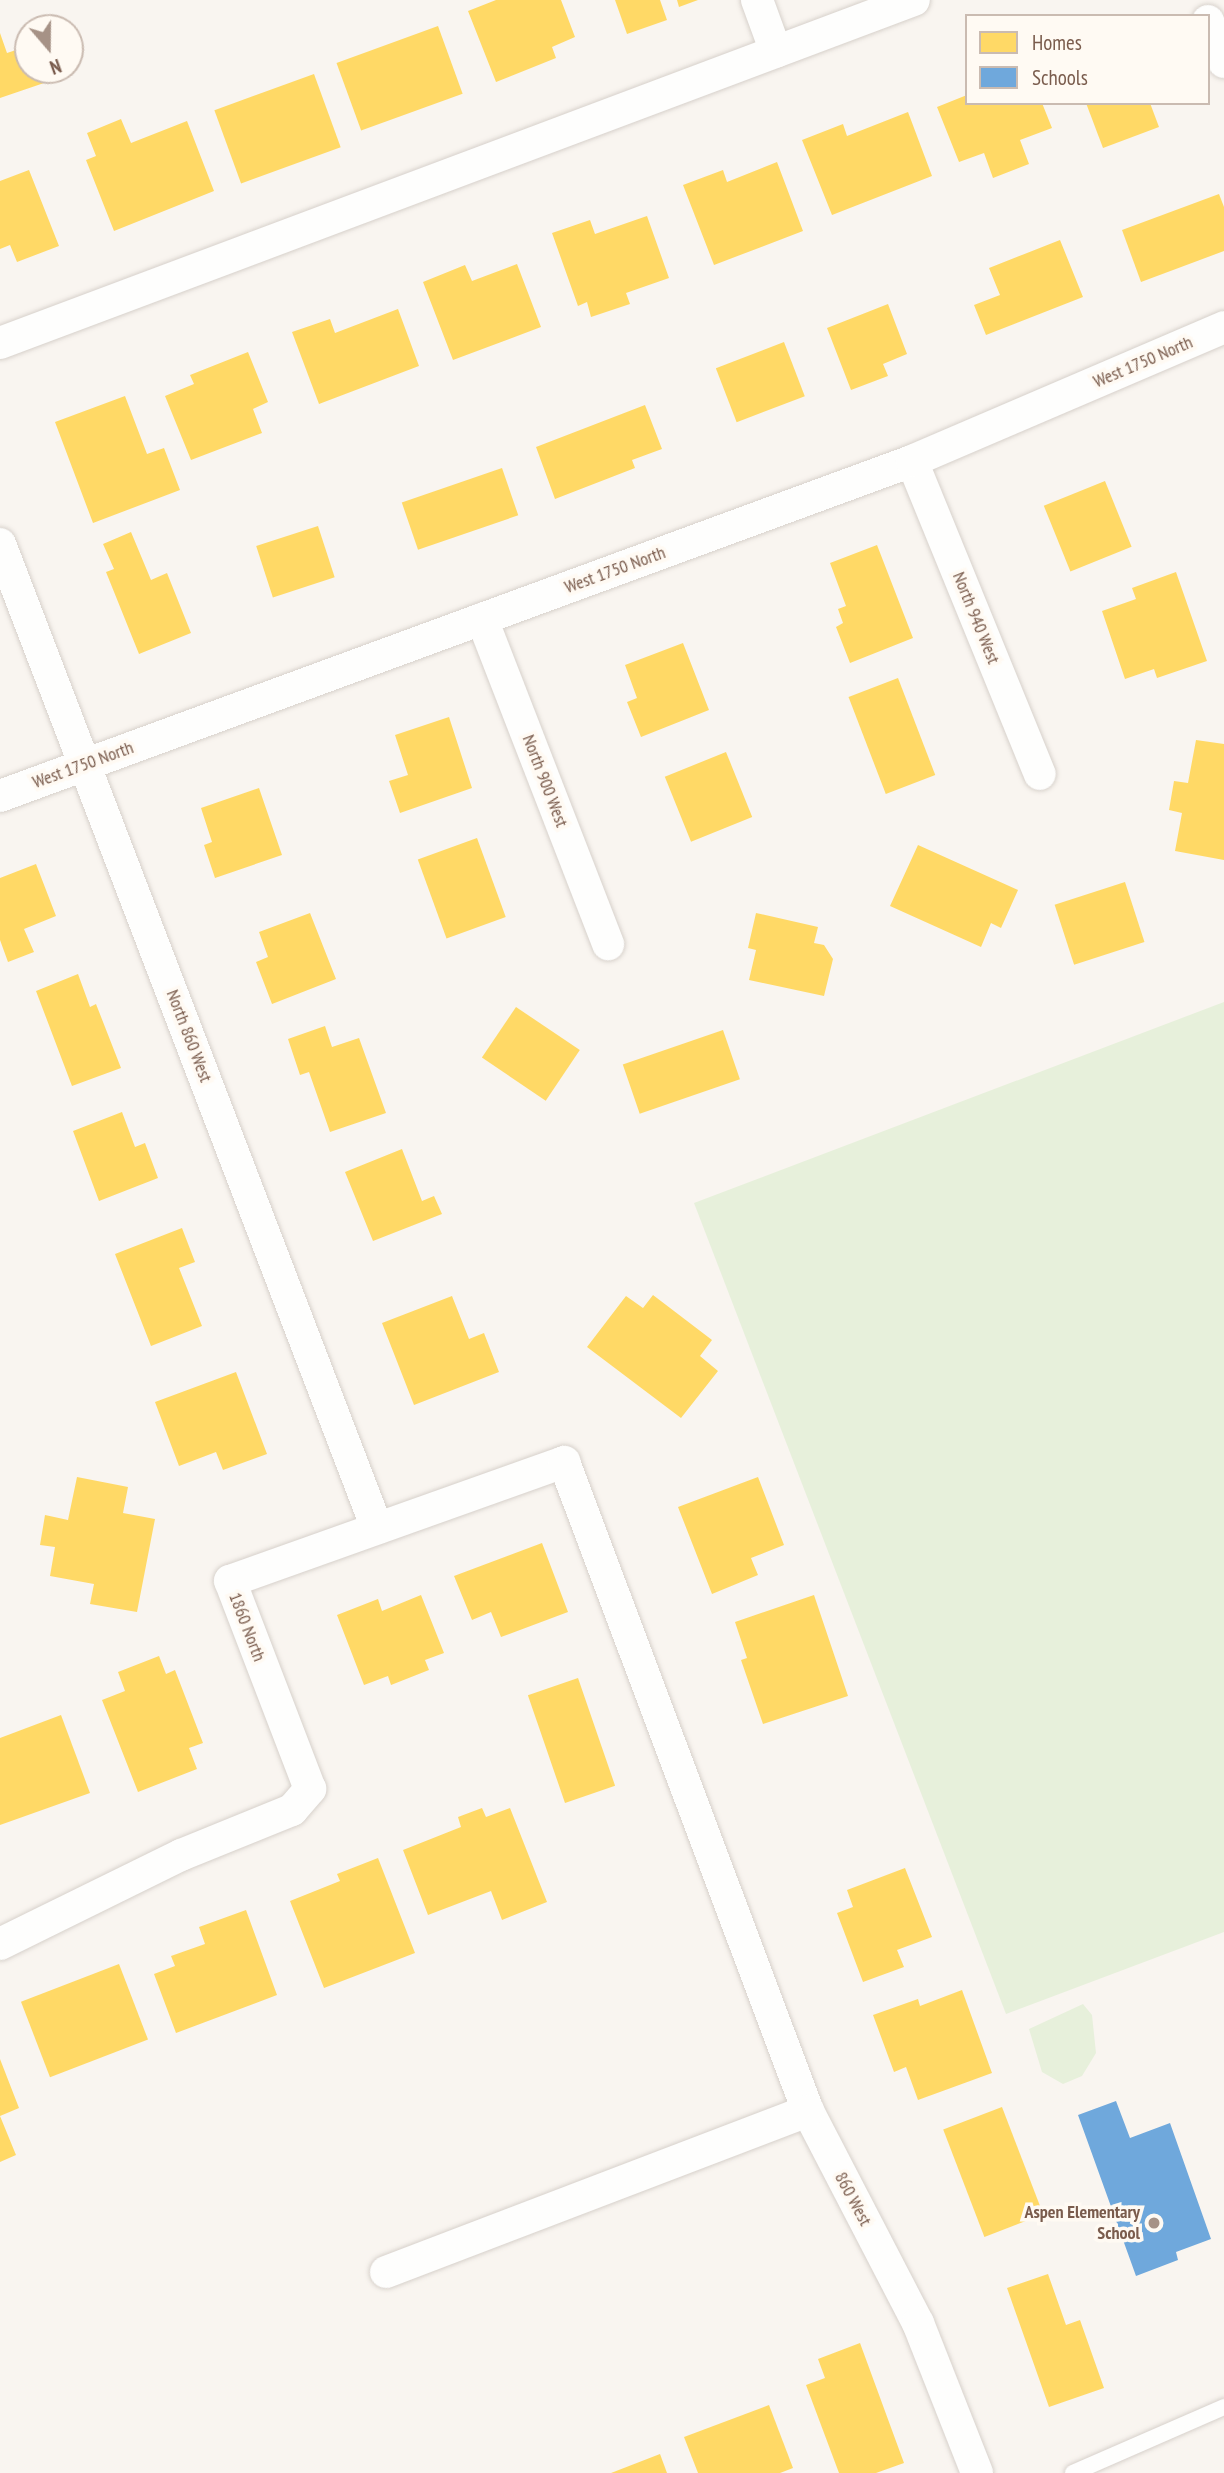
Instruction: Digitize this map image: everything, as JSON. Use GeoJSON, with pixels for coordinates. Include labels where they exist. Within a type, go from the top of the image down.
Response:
{"type":"FeatureCollection","features":[{"type":"Feature","properties":{"kind":"street"},"geometry":{"type":"LineString","coordinates":[[757,0],[776,52]]}},
{"type":"Feature","properties":{"kind":"street"},"geometry":{"type":"LineString","coordinates":[[0,343],[914,0]]}},
{"type":"Feature","properties":{"kind":"street"},"geometry":{"type":"LineString","coordinates":[[1210,26],[1224,62]]}},
{"type":"Feature","properties":{"kind":"street","name":"West 1750 North"},"geometry":{"type":"LineString","coordinates":[[0,796],[912,461],[1224,327]]}},
{"type":"Feature","properties":{"kind":"street","name":"North 940 West"},"geometry":{"type":"LineString","coordinates":[[912,461],[1040,774]]}},
{"type":"Feature","properties":{"kind":"street","name":"North 860 West"},"geometry":{"type":"LineString","coordinates":[[0,544],[377,1528]]}},
{"type":"Feature","properties":{"kind":"street","name":"North 900 West"},"geometry":{"type":"LineString","coordinates":[[482,619],[608,944]]}},
{"type":"Feature","properties":{"kind":"street","name":"1860 North"},"geometry":{"type":"LineString","coordinates":[[0,1944],[181,1855],[292,1810],[310,1790],[230,1581],[564,1462],[637,1652]]}},
{"type":"Feature","properties":{"kind":"street","name":"860 West"},"geometry":{"type":"LineString","coordinates":[[637,1652],[807,2111],[918,2323],[976,2473]]}},
{"type":"Feature","properties":{"kind":"street"},"geometry":{"type":"LineString","coordinates":[[386,2272],[807,2111]]}},
{"type":"Feature","properties":{"kind":"lane"},"geometry":{"type":"LineString","coordinates":[[1073,2473],[1224,2407]]}},
{"type":"Feature","properties":{"kind":"green space"},"geometry":{"type":"Polygon","coordinates":[[[1224,1002],[1224,1932],[1006,2014],[694,1203],[1224,1002]]]}},
{"type":"Feature","properties":{"kind":"green space"},"geometry":{"type":"Polygon","coordinates":[[[1083,2004],[1092,2015],[1096,2053],[1082,2076],[1063,2084],[1042,2072],[1029,2029],[1083,2004]]]}},
{"type":"Feature","properties":{"kind":"building: Homes"},"geometry":{"type":"Polygon","coordinates":[[[496,0],[561,0],[575,37],[552,47],[556,58],[496,82],[468,11],[496,0]]]}},
{"type":"Feature","properties":{"kind":"building: Homes"},"geometry":{"type":"Polygon","coordinates":[[[615,0],[660,0],[667,20],[627,34],[615,0]]]}},
{"type":"Feature","properties":{"kind":"building: Homes"},"geometry":{"type":"Polygon","coordinates":[[[677,0],[698,0],[679,7],[677,0]]]}},
{"type":"Feature","properties":{"kind":"building: Homes"},"geometry":{"type":"Polygon","coordinates":[[[438,26],[463,94],[361,131],[337,63],[438,26]]]}},
{"type":"Feature","properties":{"kind":"building: Homes"},"geometry":{"type":"Polygon","coordinates":[[[0,33],[7,53],[14,51],[14,84],[41,84],[0,98],[0,33]]]}},
{"type":"Feature","properties":{"kind":"building: Homes"},"geometry":{"type":"Polygon","coordinates":[[[314,74],[341,147],[241,184],[214,110],[314,74]]]}},
{"type":"Feature","properties":{"kind":"building: Homes"},"geometry":{"type":"Polygon","coordinates":[[[965,96],[965,105],[1043,105],[1052,128],[1020,140],[1029,164],[993,178],[984,153],[959,162],[937,107],[965,96]]]}},
{"type":"Feature","properties":{"kind":"building: Homes"},"geometry":{"type":"Polygon","coordinates":[[[1087,105],[1151,105],[1159,127],[1103,148],[1087,105]]]}},
{"type":"Feature","properties":{"kind":"building: Homes"},"geometry":{"type":"Polygon","coordinates":[[[908,112],[932,176],[832,215],[802,140],[843,124],[847,136],[908,112]]]}},
{"type":"Feature","properties":{"kind":"building: Homes"},"geometry":{"type":"Polygon","coordinates":[[[121,119],[131,143],[187,121],[214,191],[114,231],[86,160],[96,156],[87,133],[121,119]]]}},
{"type":"Feature","properties":{"kind":"building: Homes"},"geometry":{"type":"Polygon","coordinates":[[[777,162],[803,231],[714,265],[683,185],[723,170],[727,182],[777,162]]]}},
{"type":"Feature","properties":{"kind":"building: Homes"},"geometry":{"type":"Polygon","coordinates":[[[29,170],[59,246],[17,262],[10,245],[0,249],[0,181],[29,170]]]}},
{"type":"Feature","properties":{"kind":"building: Homes"},"geometry":{"type":"Polygon","coordinates":[[[1219,194],[1224,207],[1224,251],[1141,282],[1122,230],[1219,194]]]}},
{"type":"Feature","properties":{"kind":"building: Homes"},"geometry":{"type":"Polygon","coordinates":[[[647,216],[669,278],[626,293],[630,304],[591,317],[587,302],[578,306],[552,233],[590,220],[595,234],[647,216]]]}},
{"type":"Feature","properties":{"kind":"building: Homes"},"geometry":{"type":"Polygon","coordinates":[[[1060,240],[1083,297],[986,335],[974,305],[1000,295],[989,268],[1060,240]]]}},
{"type":"Feature","properties":{"kind":"building: Homes"},"geometry":{"type":"Polygon","coordinates":[[[517,264],[541,327],[453,360],[423,282],[465,265],[472,281],[517,264]]]}},
{"type":"Feature","properties":{"kind":"building: Homes"},"geometry":{"type":"Polygon","coordinates":[[[888,304],[907,354],[883,364],[888,376],[851,390],[827,328],[888,304]]]}},
{"type":"Feature","properties":{"kind":"building: Homes"},"geometry":{"type":"Polygon","coordinates":[[[398,309],[419,366],[319,404],[292,332],[330,319],[335,333],[398,309]]]}},
{"type":"Feature","properties":{"kind":"building: Homes"},"geometry":{"type":"Polygon","coordinates":[[[784,342],[805,396],[737,422],[716,368],[784,342]]]}},
{"type":"Feature","properties":{"kind":"building: Homes"},"geometry":{"type":"Polygon","coordinates":[[[248,352],[268,402],[253,409],[262,433],[191,460],[165,396],[194,384],[190,375],[248,352]]]}},
{"type":"Feature","properties":{"kind":"building: Homes"},"geometry":{"type":"Polygon","coordinates":[[[125,396],[147,454],[164,448],[180,490],[93,523],[55,422],[125,396]]]}},
{"type":"Feature","properties":{"kind":"building: Homes"},"geometry":{"type":"Polygon","coordinates":[[[645,405],[662,449],[632,460],[635,468],[555,499],[536,447],[645,405]]]}},
{"type":"Feature","properties":{"kind":"building: Homes"},"geometry":{"type":"Polygon","coordinates":[[[502,468],[518,515],[418,550],[402,503],[502,468]]]}},
{"type":"Feature","properties":{"kind":"building: Homes"},"geometry":{"type":"Polygon","coordinates":[[[1105,481],[1132,547],[1070,572],[1044,506],[1105,481]]]}},
{"type":"Feature","properties":{"kind":"building: Homes"},"geometry":{"type":"Polygon","coordinates":[[[318,526],[335,577],[273,597],[256,546],[318,526]]]}},
{"type":"Feature","properties":{"kind":"building: Homes"},"geometry":{"type":"Polygon","coordinates":[[[131,532],[151,580],[167,573],[191,633],[139,654],[106,572],[114,569],[103,544],[131,532]]]}},
{"type":"Feature","properties":{"kind":"building: Homes"},"geometry":{"type":"Polygon","coordinates":[[[877,545],[913,638],[850,663],[836,627],[843,623],[838,609],[846,606],[830,563],[877,545]]]}},
{"type":"Feature","properties":{"kind":"building: Homes"},"geometry":{"type":"Polygon","coordinates":[[[1176,572],[1207,661],[1157,678],[1154,669],[1125,679],[1102,611],[1136,599],[1132,588],[1176,572]]]}},
{"type":"Feature","properties":{"kind":"building: Homes"},"geometry":{"type":"Polygon","coordinates":[[[683,643],[709,710],[641,737],[627,702],[637,698],[625,665],[683,643]]]}},
{"type":"Feature","properties":{"kind":"building: Homes"},"geometry":{"type":"Polygon","coordinates":[[[898,678],[935,775],[886,794],[849,697],[898,678]]]}},
{"type":"Feature","properties":{"kind":"building: Homes"},"geometry":{"type":"Polygon","coordinates":[[[449,717],[472,788],[400,813],[389,781],[408,775],[395,735],[449,717]]]}},
{"type":"Feature","properties":{"kind":"building: Homes"},"geometry":{"type":"Polygon","coordinates":[[[1196,740],[1224,744],[1224,860],[1175,851],[1182,813],[1169,810],[1174,781],[1188,783],[1196,740]]]}},
{"type":"Feature","properties":{"kind":"building: Homes"},"geometry":{"type":"Polygon","coordinates":[[[726,752],[752,817],[691,842],[665,777],[726,752]]]}},
{"type":"Feature","properties":{"kind":"building: Homes"},"geometry":{"type":"Polygon","coordinates":[[[259,788],[282,855],[215,878],[204,845],[212,842],[201,808],[259,788]]]}},
{"type":"Feature","properties":{"kind":"building: Homes"},"geometry":{"type":"Polygon","coordinates":[[[477,838],[506,917],[447,938],[418,860],[477,838]]]}},
{"type":"Feature","properties":{"kind":"building: Homes"},"geometry":{"type":"Polygon","coordinates":[[[918,845],[1018,890],[1001,928],[991,923],[981,947],[890,906],[918,845]]]}},
{"type":"Feature","properties":{"kind":"building: Homes"},"geometry":{"type":"Polygon","coordinates":[[[36,864],[56,916],[24,929],[34,952],[8,962],[0,940],[0,878],[36,864]]]}},
{"type":"Feature","properties":{"kind":"building: Homes"},"geometry":{"type":"Polygon","coordinates":[[[1125,882],[1144,942],[1074,965],[1055,905],[1125,882]]]}},
{"type":"Feature","properties":{"kind":"building: Homes"},"geometry":{"type":"Polygon","coordinates":[[[310,913],[336,979],[272,1004],[256,962],[268,957],[259,932],[310,913]]]}},
{"type":"Feature","properties":{"kind":"building: Homes"},"geometry":{"type":"Polygon","coordinates":[[[756,913],[818,927],[814,943],[824,945],[833,959],[824,996],[749,980],[756,950],[748,948],[756,913]]]}},
{"type":"Feature","properties":{"kind":"building: Homes"},"geometry":{"type":"Polygon","coordinates":[[[78,974],[90,1007],[96,1004],[121,1068],[72,1086],[36,991],[78,974]]]}},
{"type":"Feature","properties":{"kind":"building: Homes"},"geometry":{"type":"Polygon","coordinates":[[[516,1007],[580,1050],[546,1101],[482,1058],[516,1007]]]}},
{"type":"Feature","properties":{"kind":"building: Homes"},"geometry":{"type":"Polygon","coordinates":[[[325,1026],[332,1047],[359,1038],[386,1113],[330,1132],[309,1072],[300,1075],[288,1039],[325,1026]]]}},
{"type":"Feature","properties":{"kind":"building: Homes"},"geometry":{"type":"Polygon","coordinates":[[[723,1030],[740,1079],[640,1114],[623,1065],[723,1030]]]}},
{"type":"Feature","properties":{"kind":"building: Homes"},"geometry":{"type":"Polygon","coordinates":[[[122,1112],[135,1147],[145,1143],[158,1178],[99,1201],[73,1131],[122,1112]]]}},
{"type":"Feature","properties":{"kind":"building: Homes"},"geometry":{"type":"Polygon","coordinates":[[[402,1149],[422,1201],[434,1196],[442,1214],[373,1241],[345,1172],[402,1149]]]}},
{"type":"Feature","properties":{"kind":"building: Homes"},"geometry":{"type":"Polygon","coordinates":[[[182,1228],[195,1262],[179,1268],[202,1326],[151,1346],[115,1254],[182,1228]]]}},
{"type":"Feature","properties":{"kind":"building: Homes"},"geometry":{"type":"Polygon","coordinates":[[[653,1295],[712,1340],[700,1356],[718,1371],[681,1418],[587,1347],[626,1296],[643,1308],[653,1295]]]}},
{"type":"Feature","properties":{"kind":"building: Homes"},"geometry":{"type":"Polygon","coordinates":[[[452,1296],[469,1339],[484,1333],[499,1372],[414,1405],[382,1323],[452,1296]]]}},
{"type":"Feature","properties":{"kind":"building: Homes"},"geometry":{"type":"Polygon","coordinates":[[[236,1372],[267,1454],[223,1470],[216,1452],[179,1466],[155,1402],[236,1372]]]}},
{"type":"Feature","properties":{"kind":"building: Homes"},"geometry":{"type":"Polygon","coordinates":[[[77,1477],[128,1487],[123,1513],[155,1519],[137,1612],[90,1604],[94,1584],[50,1576],[55,1547],[40,1545],[45,1515],[68,1520],[77,1477]]]}},
{"type":"Feature","properties":{"kind":"building: Homes"},"geometry":{"type":"Polygon","coordinates":[[[758,1477],[784,1545],[751,1558],[758,1575],[712,1594],[678,1507],[758,1477]]]}},
{"type":"Feature","properties":{"kind":"building: Homes"},"geometry":{"type":"Polygon","coordinates":[[[542,1543],[568,1612],[501,1637],[491,1612],[472,1620],[454,1576],[542,1543]]]}},
{"type":"Feature","properties":{"kind":"building: Homes"},"geometry":{"type":"Polygon","coordinates":[[[421,1595],[444,1653],[425,1660],[429,1670],[391,1685],[388,1676],[364,1685],[337,1615],[378,1599],[382,1611],[421,1595]]]}},
{"type":"Feature","properties":{"kind":"building: Homes"},"geometry":{"type":"Polygon","coordinates":[[[814,1595],[848,1696],[763,1724],[741,1660],[747,1658],[735,1622],[814,1595]]]}},
{"type":"Feature","properties":{"kind":"building: Homes"},"geometry":{"type":"Polygon","coordinates":[[[159,1656],[166,1674],[175,1670],[203,1743],[189,1748],[197,1769],[138,1792],[102,1700],[125,1691],[118,1672],[159,1656]]]}},
{"type":"Feature","properties":{"kind":"building: Homes"},"geometry":{"type":"Polygon","coordinates":[[[578,1678],[615,1786],[565,1803],[528,1695],[578,1678]]]}},
{"type":"Feature","properties":{"kind":"building: Homes"},"geometry":{"type":"Polygon","coordinates":[[[61,1715],[90,1793],[0,1825],[0,1738],[61,1715]]]}},
{"type":"Feature","properties":{"kind":"building: Homes"},"geometry":{"type":"Polygon","coordinates":[[[482,1808],[486,1817],[510,1808],[547,1902],[502,1920],[491,1891],[428,1915],[403,1850],[461,1827],[458,1817],[482,1808]]]}},
{"type":"Feature","properties":{"kind":"building: Homes"},"geometry":{"type":"Polygon","coordinates":[[[378,1858],[415,1953],[324,1988],[290,1901],[340,1881],[337,1874],[378,1858]]]}},
{"type":"Feature","properties":{"kind":"building: Homes"},"geometry":{"type":"Polygon","coordinates":[[[905,1868],[932,1937],[897,1950],[904,1967],[863,1982],[837,1913],[853,1907],[847,1890],[905,1868]]]}},
{"type":"Feature","properties":{"kind":"building: Homes"},"geometry":{"type":"Polygon","coordinates":[[[246,1910],[277,1995],[176,2033],[154,1974],[175,1966],[171,1956],[205,1944],[199,1927],[246,1910]]]}},
{"type":"Feature","properties":{"kind":"building: Homes"},"geometry":{"type":"Polygon","coordinates":[[[119,1964],[148,2040],[50,2077],[21,2002],[119,1964]]]}},
{"type":"Feature","properties":{"kind":"building: Homes"},"geometry":{"type":"Polygon","coordinates":[[[962,1990],[992,2073],[918,2100],[906,2067],[894,2072],[873,2015],[918,1999],[920,2006],[962,1990]]]}},
{"type":"Feature","properties":{"kind":"building: Homes"},"geometry":{"type":"Polygon","coordinates":[[[0,2059],[19,2108],[0,2116],[0,2059]]]}},
{"type":"Feature","properties":{"kind":"building: Homes"},"geometry":{"type":"Polygon","coordinates":[[[1002,2107],[1043,2214],[984,2237],[943,2130],[1002,2107]]]}},
{"type":"Feature","properties":{"kind":"building: Homes"},"geometry":{"type":"Polygon","coordinates":[[[0,2116],[16,2155],[0,2162],[0,2116]]]}},
{"type":"Feature","properties":{"kind":"building: Homes"},"geometry":{"type":"Polygon","coordinates":[[[1048,2274],[1066,2325],[1080,2320],[1104,2388],[1049,2407],[1007,2288],[1048,2274]]]}},
{"type":"Feature","properties":{"kind":"building: Homes"},"geometry":{"type":"Polygon","coordinates":[[[860,2343],[904,2463],[876,2473],[839,2473],[806,2385],[825,2378],[818,2359],[860,2343]]]}},
{"type":"Feature","properties":{"kind":"building: Homes"},"geometry":{"type":"Polygon","coordinates":[[[769,2405],[793,2468],[780,2473],[698,2473],[684,2437],[769,2405]]]}},
{"type":"Feature","properties":{"kind":"building: Homes"},"geometry":{"type":"Polygon","coordinates":[[[660,2454],[667,2473],[611,2473],[660,2454]]]}},
{"type":"Feature","properties":{"kind":"building: Schools"},"geometry":{"type":"Polygon","coordinates":[[[1116,2101],[1130,2138],[1170,2123],[1211,2239],[1176,2252],[1178,2260],[1136,2276],[1078,2115],[1116,2101]]]}},
{"type":"Feature","properties":{"kind":"place","name":"Aspen Elementary School"},"geometry":{"type":"Point","coordinates":[1154,2223]}}]}
